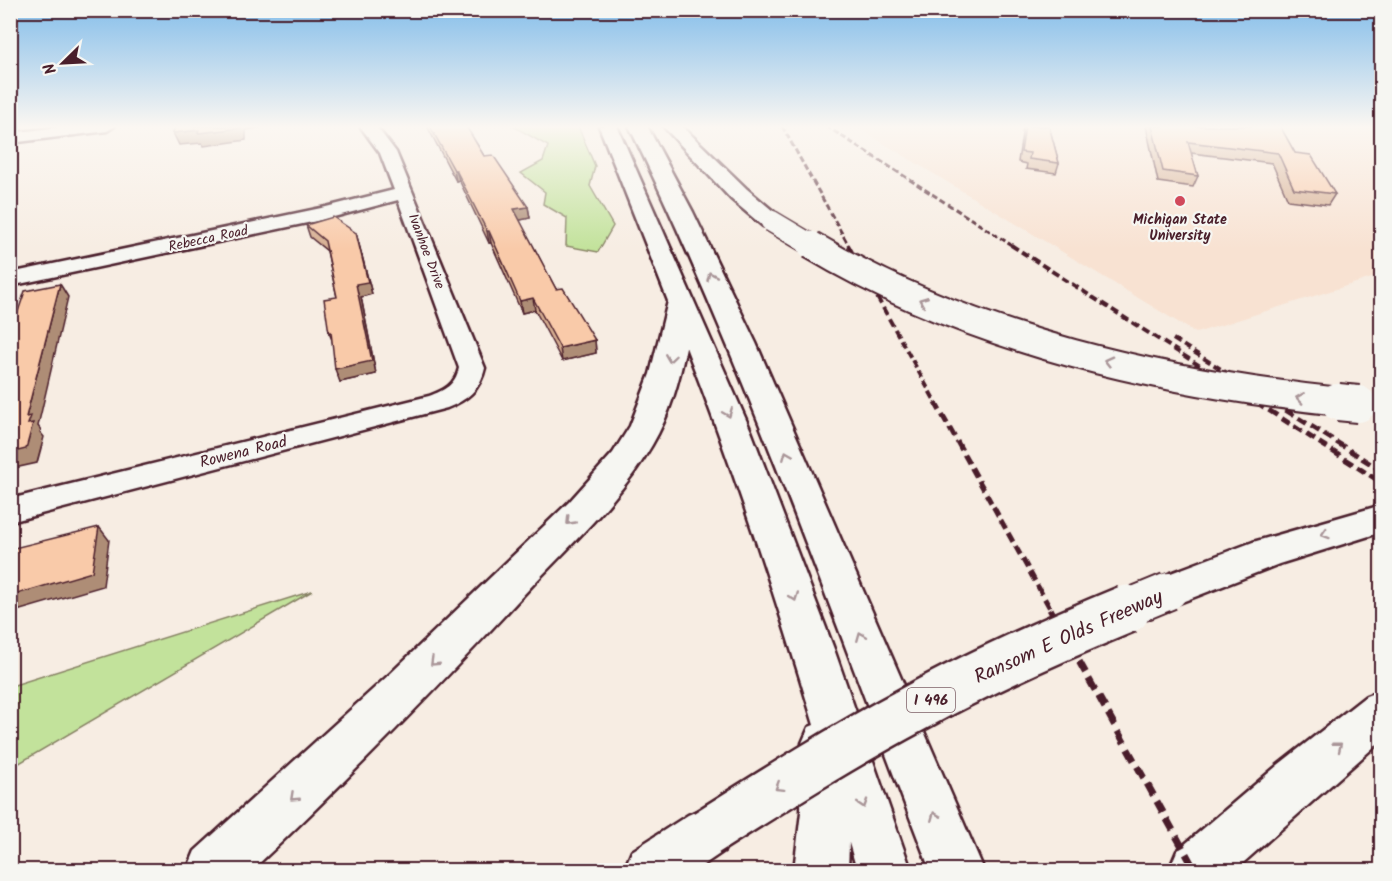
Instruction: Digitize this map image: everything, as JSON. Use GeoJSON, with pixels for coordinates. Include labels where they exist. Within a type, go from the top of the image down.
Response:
{"type":"FeatureCollection","features":[{"type":"Feature","properties":{"kind":"highway"},"geometry":{"type":"LineString","coordinates":[[625,167],[703,348],[735,431],[813,649],[884,870]]}},
{"type":"Feature","properties":{"kind":"highway"},"geometry":{"type":"LineString","coordinates":[[659,167],[742,343],[957,870]]}},
{"type":"Feature","properties":{"kind":"highway"},"geometry":{"type":"LineString","coordinates":[[713,167],[739,194],[771,221],[821,253],[870,278],[949,311],[1025,338],[1195,381],[1304,399],[1370,405]]}},
{"type":"Feature","properties":{"kind":"highway"},"geometry":{"type":"LineString","coordinates":[[214,870],[441,655],[622,465],[642,435],[659,399],[669,367],[681,301]]}},
{"type":"Feature","properties":{"kind":"highway"},"geometry":{"type":"LineString","coordinates":[[703,348],[742,343]]}},
{"type":"Feature","properties":{"kind":"highway","name":"Ransom E Olds Freeway"},"geometry":{"type":"LineString","coordinates":[[651,870],[808,768],[944,693],[1038,648],[1169,591],[1268,553],[1382,518]]}},
{"type":"Feature","properties":{"kind":"highway"},"geometry":{"type":"LineString","coordinates":[[813,649],[827,751],[826,812],[821,870]]}},
{"type":"Feature","properties":{"kind":"highway"},"geometry":{"type":"LineString","coordinates":[[1196,870],[1295,782],[1382,711]]}},
{"type":"Feature","properties":{"kind":"street","name":"Ivanhoe Drive"},"geometry":{"type":"LineString","coordinates":[[394,167],[472,368],[470,382]]}},
{"type":"Feature","properties":{"kind":"street","name":"Rebecca Road"},"geometry":{"type":"LineString","coordinates":[[10,280],[326,213],[405,193]]}},
{"type":"Feature","properties":{"kind":"street","name":"Rowena Road"},"geometry":{"type":"LineString","coordinates":[[10,511],[437,402],[455,396],[470,382]]}},
{"type":"Feature","properties":{"kind":"shaded area","name":"Michigan State University"},"geometry":{"type":"Polygon","coordinates":[[[923,167],[1381,167],[1381,275],[1196,333],[923,167]]]}},
{"type":"Feature","properties":{"kind":"green space"},"geometry":{"type":"Polygon","coordinates":[[[532,167],[595,167],[590,186],[613,226],[598,252],[566,246],[567,218],[543,204],[545,192],[521,173],[532,167]]]}},
{"type":"Feature","properties":{"kind":"green space"},"geometry":{"type":"Polygon","coordinates":[[[312,591],[11,768],[11,686],[312,591]]]}},
{"type":"Feature","properties":{"kind":"building"},"geometry":{"type":"Polygon","coordinates":[[[452,167],[501,167],[528,207],[514,209],[556,289],[563,288],[595,340],[560,348],[533,298],[520,301],[489,231],[452,167]]]}},
{"type":"Feature","properties":{"kind":"building"},"geometry":{"type":"Polygon","coordinates":[[[1162,167],[1195,167],[1198,176],[1163,171],[1162,167]]]}},
{"type":"Feature","properties":{"kind":"building"},"geometry":{"type":"Polygon","coordinates":[[[1284,167],[1318,167],[1335,194],[1294,189],[1284,167]]]}},
{"type":"Feature","properties":{"kind":"building"},"geometry":{"type":"Polygon","coordinates":[[[333,217],[356,233],[368,282],[356,284],[372,361],[335,369],[324,299],[337,297],[325,241],[306,225],[333,217]]]}},
{"type":"Feature","properties":{"kind":"building"},"geometry":{"type":"Polygon","coordinates":[[[60,284],[26,417],[31,416],[28,424],[33,423],[26,449],[10,453],[10,335],[25,291],[60,284]]]}},
{"type":"Feature","properties":{"kind":"building"},"geometry":{"type":"Polygon","coordinates":[[[99,527],[92,572],[10,596],[10,549],[99,527]]]}},
{"type":"Feature","properties":{"kind":"railway"},"geometry":{"type":"LineString","coordinates":[[805,167],[849,246]]}},
{"type":"Feature","properties":{"kind":"railway"},"geometry":{"type":"LineString","coordinates":[[890,167],[1013,246]]}},
{"type":"Feature","properties":{"kind":"railway"},"geometry":{"type":"LineString","coordinates":[[848,245],[936,403]]}},
{"type":"Feature","properties":{"kind":"railway"},"geometry":{"type":"LineString","coordinates":[[1011,245],[1258,403]]}},
{"type":"Feature","properties":{"kind":"railway"},"geometry":{"type":"LineString","coordinates":[[1173,339],[1275,403]]}},
{"type":"Feature","properties":{"kind":"railway"},"geometry":{"type":"LineString","coordinates":[[935,402],[1051,610]]}},
{"type":"Feature","properties":{"kind":"railway"},"geometry":{"type":"LineString","coordinates":[[1256,402],[1382,483]]}},
{"type":"Feature","properties":{"kind":"railway"},"geometry":{"type":"LineString","coordinates":[[1273,402],[1382,471]]}},
{"type":"Feature","properties":{"kind":"railway"},"geometry":{"type":"LineString","coordinates":[[1050,609],[1195,870]]}},
{"type":"Feature","properties":{"kind":"place","name":"Michigan State University"},"geometry":{"type":"Point","coordinates":[1180,201]}}]}
